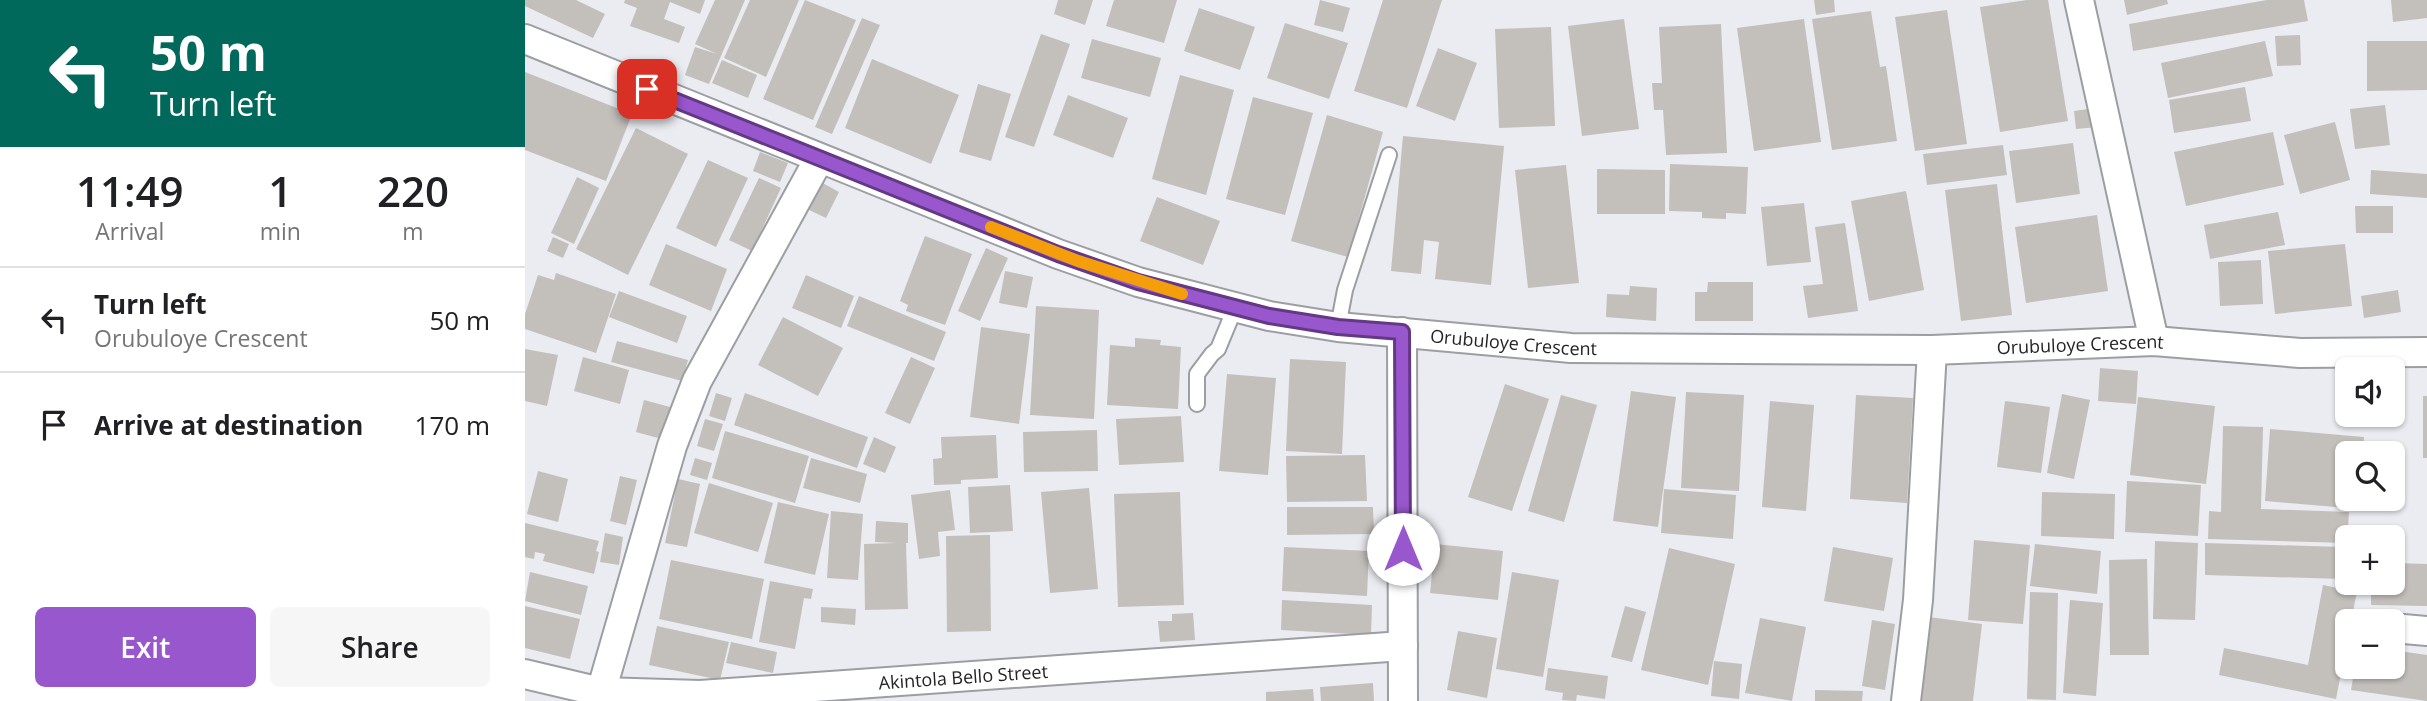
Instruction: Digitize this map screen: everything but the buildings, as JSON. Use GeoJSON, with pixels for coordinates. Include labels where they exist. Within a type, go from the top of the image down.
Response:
{"type":"FeatureCollection","features":[{"type":"Feature","properties":{"kind":"street"},"geometry":{"type":"LineString","coordinates":[[2080,0],[2154,341]]}},
{"type":"Feature","properties":{"kind":"street","name":"Orubuloye Crescent"},"geometry":{"type":"LineString","coordinates":[[525,39],[1058,254],[1138,282],[1235,308],[1338,327],[1571,348],[1932,351],[2154,341],[2300,353],[2427,352]]}},
{"type":"Feature","properties":{"kind":"street"},"geometry":{"type":"LineString","coordinates":[[601,692],[672,446],[697,382],[819,159]]}},
{"type":"Feature","properties":{"kind":"street"},"geometry":{"type":"LineString","coordinates":[[1402,332],[1403,701]]}},
{"type":"Feature","properties":{"kind":"street"},"geometry":{"type":"LineString","coordinates":[[1906,701],[1918,600],[1932,351]]}},
{"type":"Feature","properties":{"kind":"street"},"geometry":{"type":"LineString","coordinates":[[2405,629],[2427,631]]}},
{"type":"Feature","properties":{"kind":"street","name":"Akintola Bello Street"},"geometry":{"type":"LineString","coordinates":[[525,674],[601,692],[700,695],[1403,646]]}},
{"type":"Feature","properties":{"kind":"lane"},"geometry":{"type":"LineString","coordinates":[[1338,327],[1345,290],[1389,155]]}},
{"type":"Feature","properties":{"kind":"lane"},"geometry":{"type":"LineString","coordinates":[[1197,404],[1197,374],[1219,349],[1235,308]]}},
{"type":"Feature","properties":{"kind":"slow traffic"},"geometry":{"type":"LineString","coordinates":[[991,227],[1058,254],[1182,294]]}},
{"type":"Feature","properties":{"kind":"route"},"geometry":{"type":"LineString","coordinates":[[647,89],[1058,254],[1138,282],[1269,316],[1338,327],[1402,332],[1403,549]]}}]}
